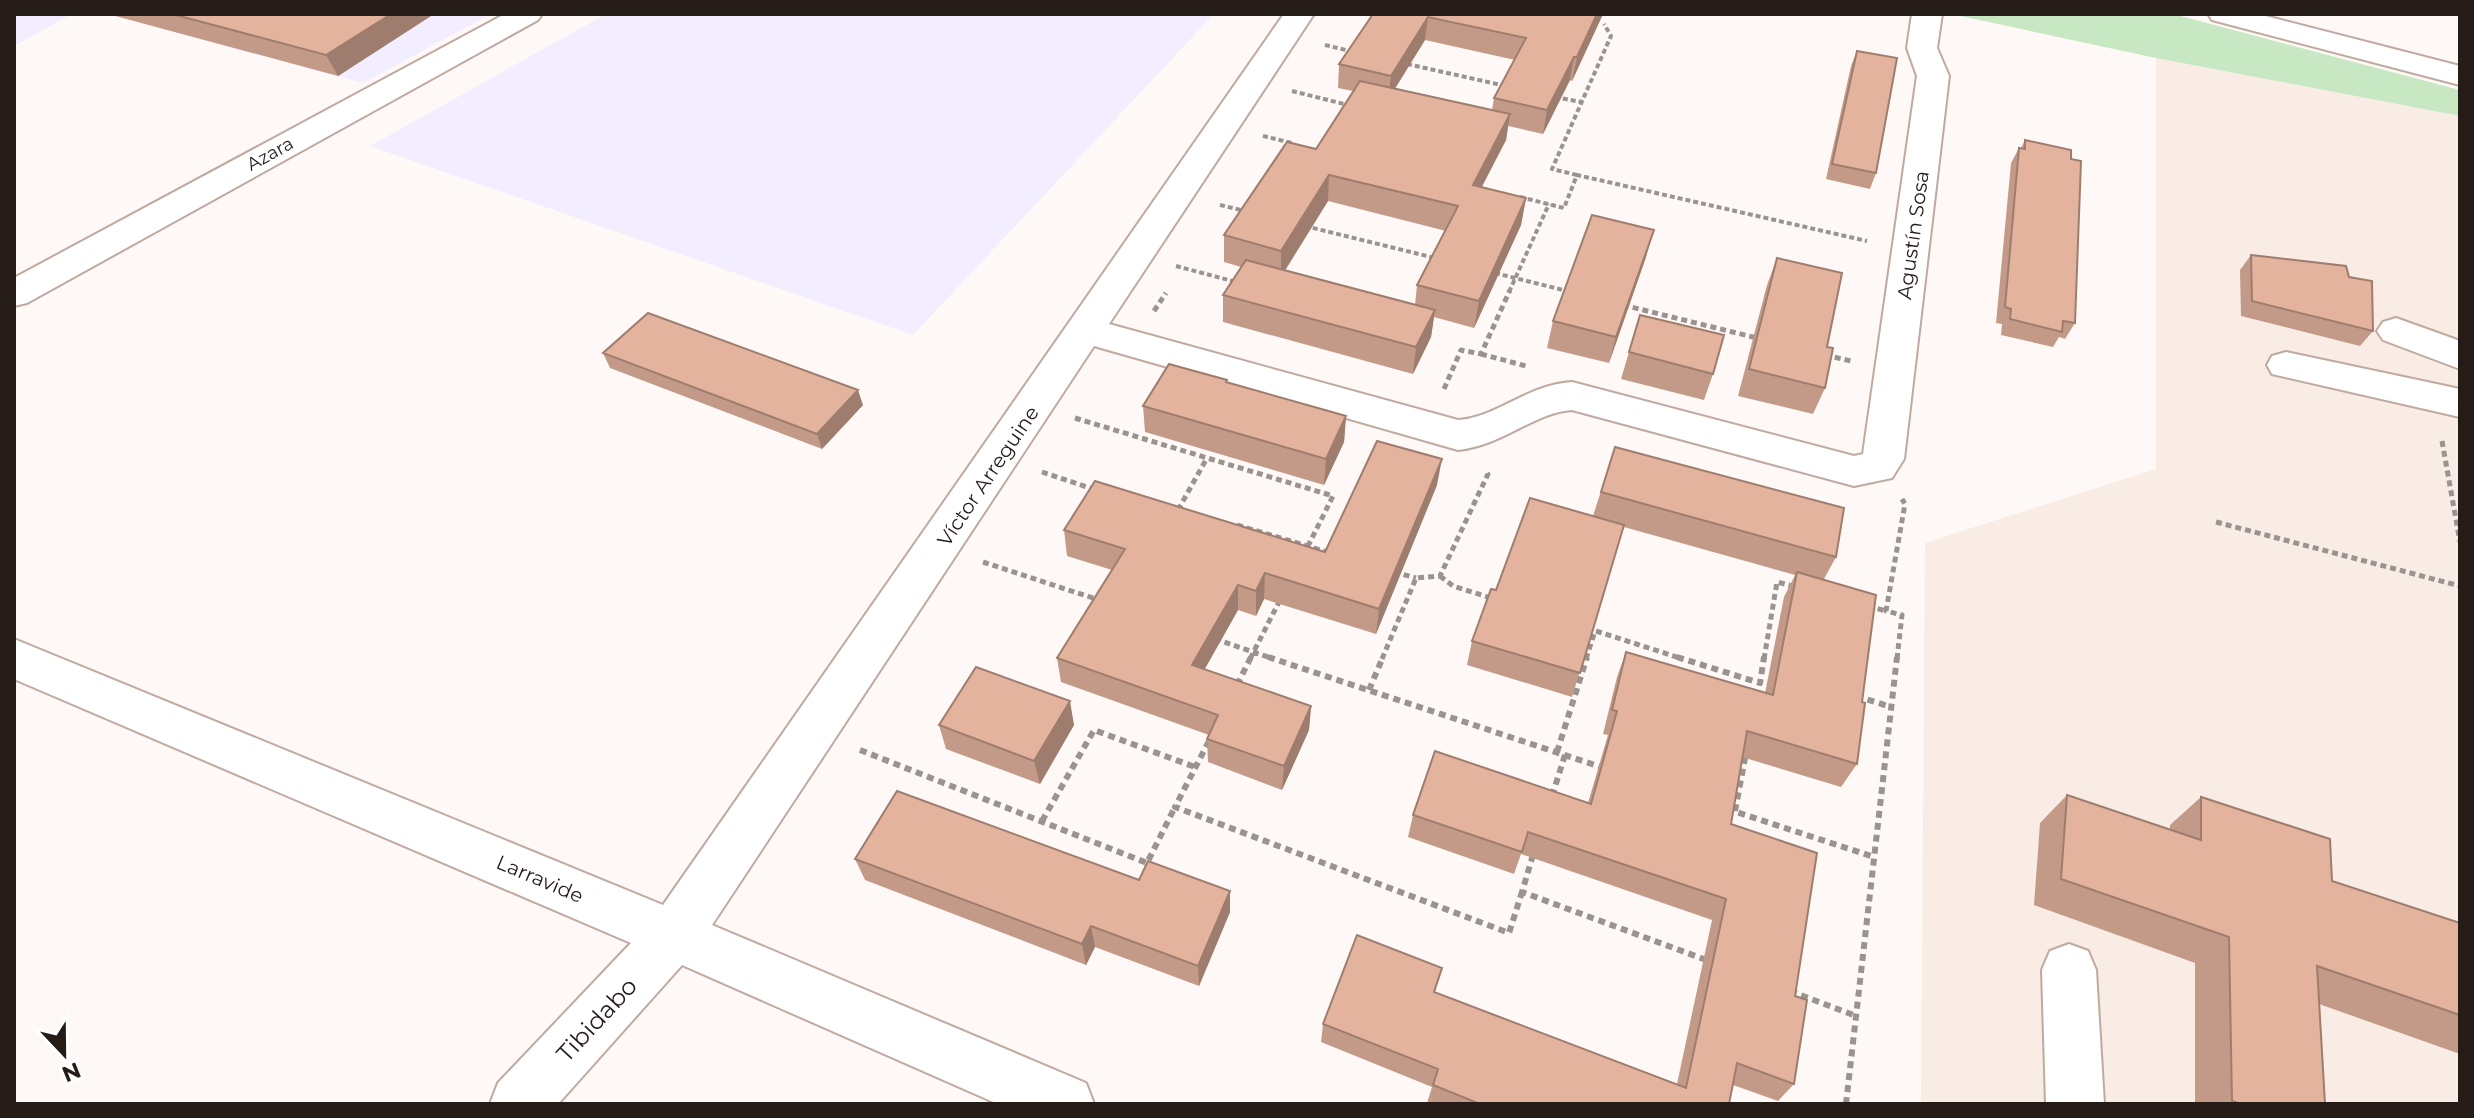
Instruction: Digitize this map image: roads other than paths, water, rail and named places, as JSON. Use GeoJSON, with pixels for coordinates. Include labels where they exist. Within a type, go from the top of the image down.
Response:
{"type":"FeatureCollection","features":[{"type":"Feature","properties":{"kind":"street","name":"Azara"},"geometry":{"type":"LineString","coordinates":[[14,294],[527,14]]}},
{"type":"Feature","properties":{"kind":"street","name":"Agustín Sosa"},"geometry":{"type":"LineString","coordinates":[[1086,331],[1472,436],[1546,399],[1572,396],[1854,471],[1880,463],[1933,76],[1922,48],[1927,14]]}},
{"type":"Feature","properties":{"kind":"street"},"geometry":{"type":"LineString","coordinates":[[2223,14],[2460,76]]}},
{"type":"Feature","properties":{"kind":"street","name":"Víctor Arreguine"},"geometry":{"type":"LineString","coordinates":[[674,935],[1001,457],[1291,25]]}},
{"type":"Feature","properties":{"kind":"street"},"geometry":{"type":"LineString","coordinates":[[2396,331],[2460,356]]}},
{"type":"Feature","properties":{"kind":"street"},"geometry":{"type":"LineString","coordinates":[[2286,365],[2450,418]]}},
{"type":"Feature","properties":{"kind":"street","name":"Larravide"},"geometry":{"type":"LineString","coordinates":[[14,658],[674,935],[1065,1104]]}},
{"type":"Feature","properties":{"kind":"street","name":"Tibidabo"},"geometry":{"type":"LineString","coordinates":[[519,1104],[674,935]]}},
{"type":"Feature","properties":{"kind":"street"},"geometry":{"type":"LineString","coordinates":[[2069,970],[2075,1104]]}}]}
